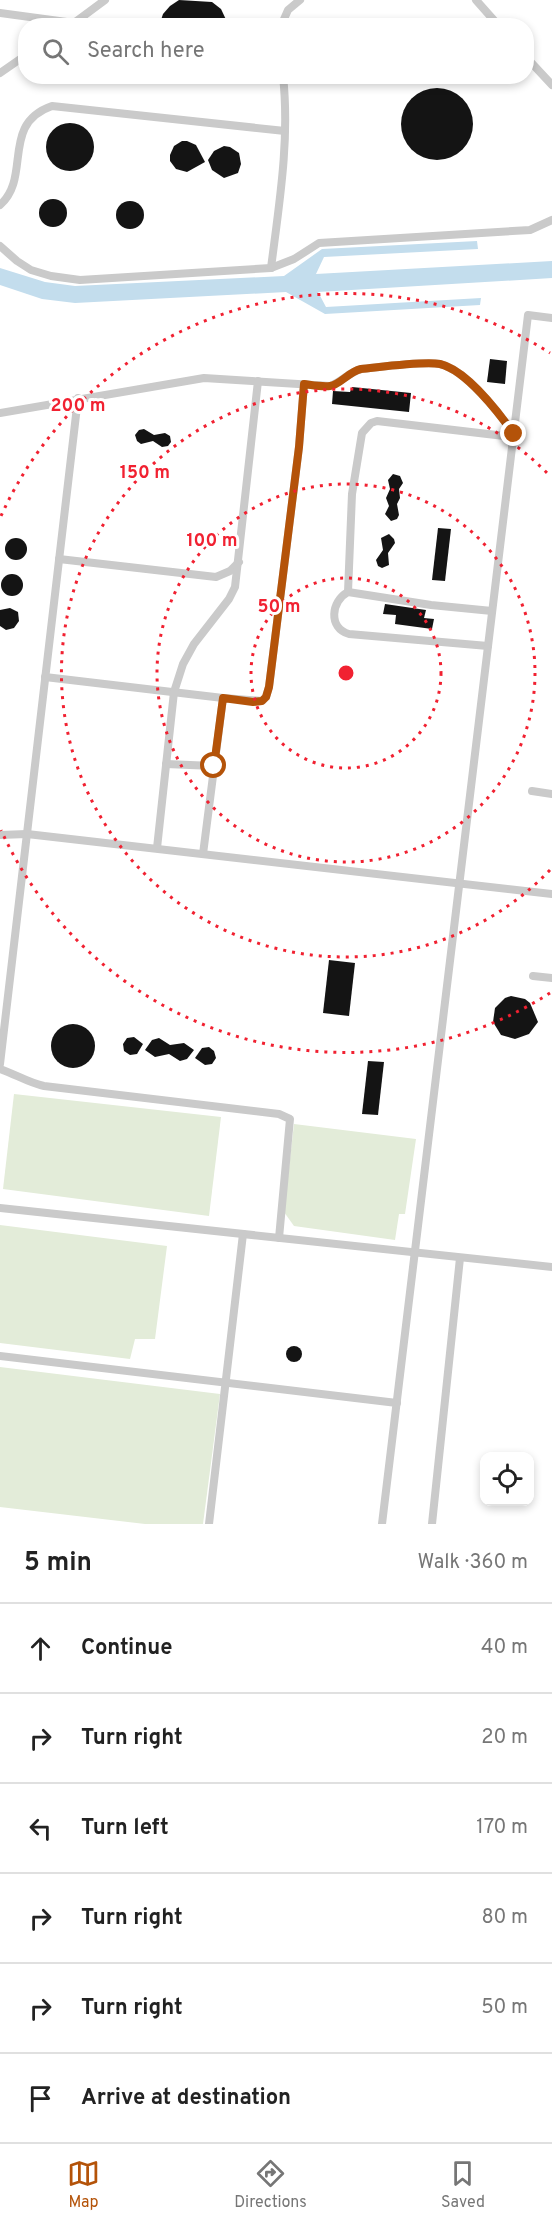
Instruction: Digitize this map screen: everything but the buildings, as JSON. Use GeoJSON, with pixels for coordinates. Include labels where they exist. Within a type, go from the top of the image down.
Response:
{"type":"FeatureCollection","features":[{"type":"Feature","properties":{"kind":"lane"},"geometry":{"type":"LineString","coordinates":[[80,18],[105,0]]}},
{"type":"Feature","properties":{"kind":"lane"},"geometry":{"type":"LineString","coordinates":[[284,18],[288,10],[300,0]]}},
{"type":"Feature","properties":{"kind":"lane"},"geometry":{"type":"LineString","coordinates":[[476,0],[492,18]]}},
{"type":"Feature","properties":{"kind":"lane"},"geometry":{"type":"LineString","coordinates":[[0,13],[33,18]]}},
{"type":"Feature","properties":{"kind":"lane"},"geometry":{"type":"LineString","coordinates":[[0,73],[18,61]]}},
{"type":"Feature","properties":{"kind":"lane"},"geometry":{"type":"LineString","coordinates":[[534,66],[552,85]]}},
{"type":"Feature","properties":{"kind":"lane"},"geometry":{"type":"LineString","coordinates":[[271,268],[285,131],[284,84]]}},
{"type":"Feature","properties":{"kind":"lane"},"geometry":{"type":"LineString","coordinates":[[0,205],[5,201],[12,187],[25,125],[32,115],[52,106],[285,131]]}},
{"type":"Feature","properties":{"kind":"lane"},"geometry":{"type":"LineString","coordinates":[[0,246],[16,261],[31,270],[51,276],[80,280],[271,268],[294,259],[320,243],[530,230],[552,220]]}},
{"type":"Feature","properties":{"kind":"lane"},"geometry":{"type":"LineString","coordinates":[[382,1524],[528,315],[552,318]]}},
{"type":"Feature","properties":{"kind":"lane"},"geometry":{"type":"LineString","coordinates":[[0,413],[204,378],[330,386],[351,371],[361,369],[441,364],[465,379],[490,402],[513,435]]}},
{"type":"Feature","properties":{"kind":"lane"},"geometry":{"type":"LineString","coordinates":[[157,848],[174,692],[183,664],[194,644],[229,599],[235,587],[258,381]]}},
{"type":"Feature","properties":{"kind":"lane"},"geometry":{"type":"LineString","coordinates":[[45,677],[253,702],[262,701],[266,697],[299,447],[304,384]]}},
{"type":"Feature","properties":{"kind":"lane"},"geometry":{"type":"LineString","coordinates":[[0,1064],[78,398]]}},
{"type":"Feature","properties":{"kind":"lane"},"geometry":{"type":"LineString","coordinates":[[348,592],[352,495],[362,433],[366,427],[377,421],[513,435]]}},
{"type":"Feature","properties":{"kind":"lane"},"geometry":{"type":"LineString","coordinates":[[59,559],[216,577],[230,571],[239,562]]}},
{"type":"Feature","properties":{"kind":"lane"},"geometry":{"type":"LineString","coordinates":[[488,646],[370,637],[340,632],[336,627],[336,606],[340,596],[348,592],[431,605],[492,611]]}},
{"type":"Feature","properties":{"kind":"lane"},"geometry":{"type":"LineString","coordinates":[[203,854],[223,698]]}},
{"type":"Feature","properties":{"kind":"lane"},"geometry":{"type":"LineString","coordinates":[[166,764],[214,766]]}},
{"type":"Feature","properties":{"kind":"lane"},"geometry":{"type":"LineString","coordinates":[[532,792],[552,794]]}},
{"type":"Feature","properties":{"kind":"lane"},"geometry":{"type":"LineString","coordinates":[[0,835],[27,834],[552,894]]}},
{"type":"Feature","properties":{"kind":"lane"},"geometry":{"type":"LineString","coordinates":[[533,976],[552,978]]}},
{"type":"Feature","properties":{"kind":"lane"},"geometry":{"type":"LineString","coordinates":[[0,1069],[44,1086],[279,1114],[290,1119],[279,1238]]}},
{"type":"Feature","properties":{"kind":"lane"},"geometry":{"type":"LineString","coordinates":[[0,1208],[552,1268]]}},
{"type":"Feature","properties":{"kind":"lane"},"geometry":{"type":"LineString","coordinates":[[209,1524],[243,1234]]}},
{"type":"Feature","properties":{"kind":"lane"},"geometry":{"type":"LineString","coordinates":[[432,1524],[460,1258]]}},
{"type":"Feature","properties":{"kind":"lane"},"geometry":{"type":"LineString","coordinates":[[0,1356],[397,1403]]}},
{"type":"Feature","properties":{"kind":"green space"},"geometry":{"type":"Polygon","coordinates":[[[14,1094],[221,1117],[209,1216],[3,1189],[14,1094]]]}},
{"type":"Feature","properties":{"kind":"green space"},"geometry":{"type":"Polygon","coordinates":[[[294,1124],[416,1139],[405,1214],[399,1214],[395,1240],[294,1226],[284,1212],[294,1124]]]}},
{"type":"Feature","properties":{"kind":"green space"},"geometry":{"type":"Polygon","coordinates":[[[0,1225],[167,1246],[155,1339],[135,1339],[130,1359],[0,1343],[0,1225]]]}},
{"type":"Feature","properties":{"kind":"green space"},"geometry":{"type":"Polygon","coordinates":[[[0,1367],[220,1394],[203,1524],[145,1524],[0,1507],[0,1367]]]}},
{"type":"Feature","properties":{"kind":"water"},"geometry":{"type":"Polygon","coordinates":[[[477,241],[478,249],[324,257],[316,274],[552,261],[552,278],[318,292],[326,307],[481,298],[480,305],[325,314],[286,292],[75,303],[42,299],[0,285],[0,268],[45,282],[75,286],[284,276],[322,249],[477,241]]]}},
{"type":"Feature","properties":{"kind":"route"},"geometry":{"type":"LineString","coordinates":[[214,766],[223,698],[262,701],[269,687],[299,447],[304,384],[330,386],[351,371],[361,369],[441,364],[465,379],[490,402],[514,434]]}}]}
